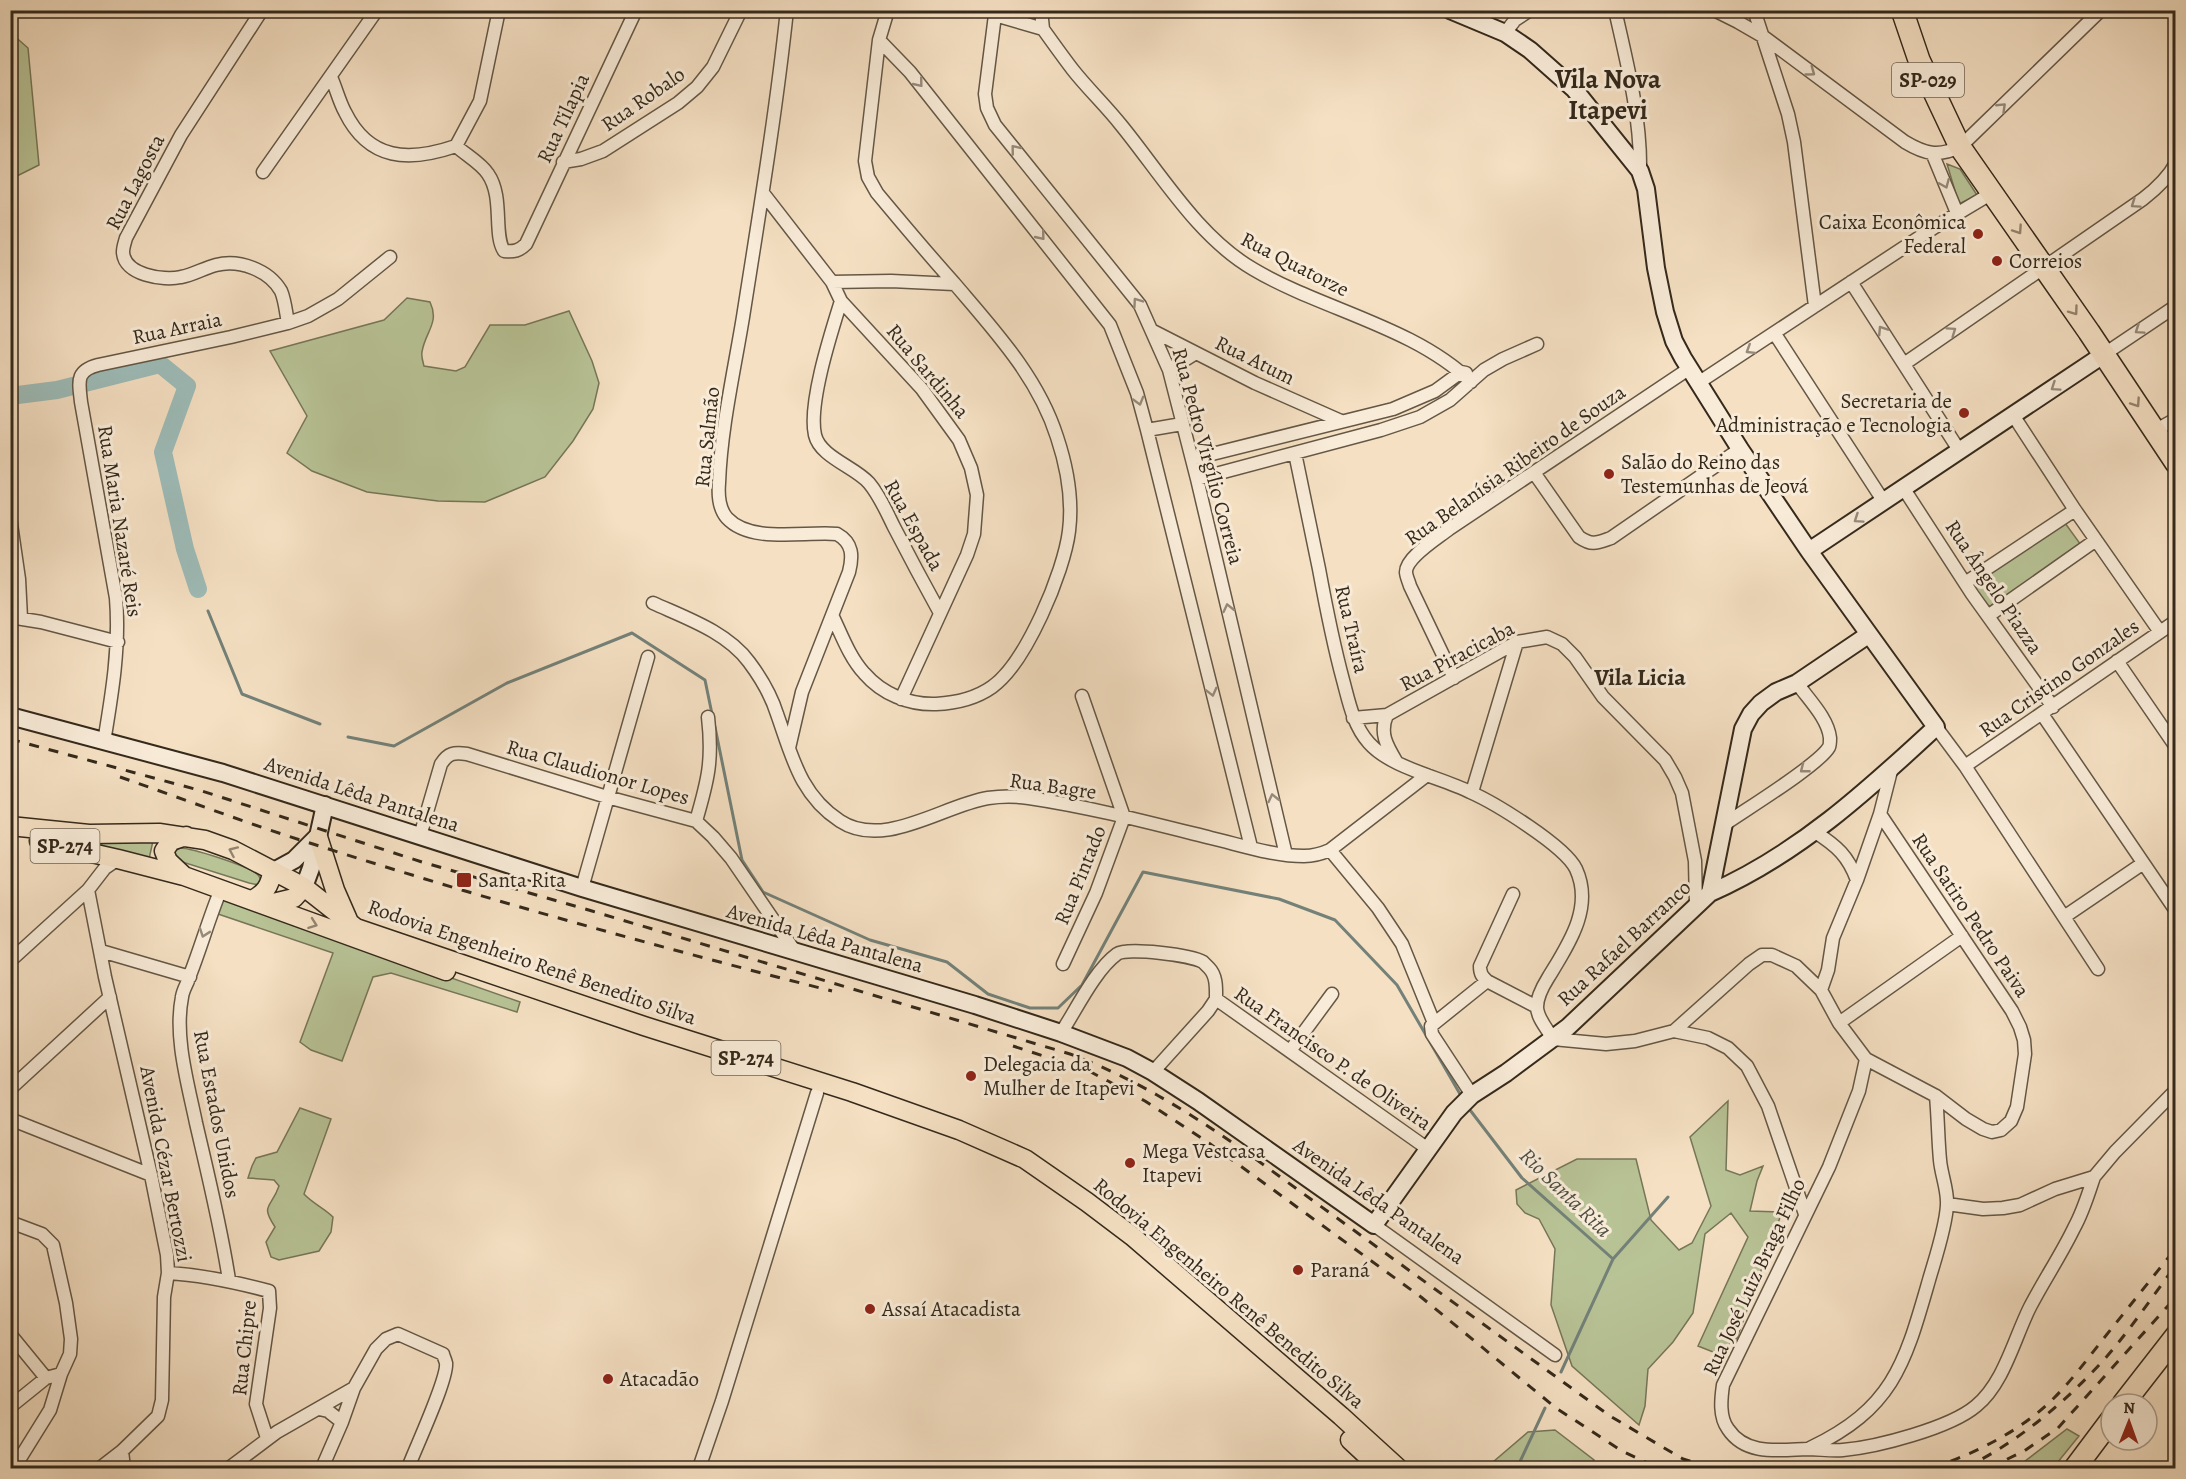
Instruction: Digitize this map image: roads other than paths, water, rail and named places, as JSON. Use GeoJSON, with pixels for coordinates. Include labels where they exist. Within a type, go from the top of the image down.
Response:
{"type":"FeatureCollection","features":[{"type":"Feature","properties":{"kind":"highway","name":"SP-029"},"geometry":{"type":"LineString","coordinates":[[1902,10],[1919,60],[1960,147],[2175,463]]}},
{"type":"Feature","properties":{"kind":"highway"},"geometry":{"type":"LineString","coordinates":[[2132,1392],[2175,1336]]}},
{"type":"Feature","properties":{"kind":"highway"},"geometry":{"type":"LineString","coordinates":[[2148,1392],[2175,1356]]}},
{"type":"Feature","properties":{"kind":"highway"},"geometry":{"type":"LineString","coordinates":[[2075,1468],[2099,1436]]}},
{"type":"Feature","properties":{"kind":"highway"},"geometry":{"type":"LineString","coordinates":[[2093,1468],[2104,1452]]}},
{"type":"Feature","properties":{"kind":"main road","name":"Rodovia Engenheiro Renê Benedito Silva"},"geometry":{"type":"LineString","coordinates":[[10,826],[89,834],[130,832],[186,836],[205,840],[233,850],[304,888],[356,928],[644,1026],[852,1092],[959,1130],[1025,1159],[1088,1202],[1132,1236],[1332,1408],[1398,1468]]}},
{"type":"Feature","properties":{"kind":"main road"},"geometry":{"type":"LineString","coordinates":[[319,835],[335,890],[349,922]]}},
{"type":"Feature","properties":{"kind":"main road","name":"Rodovia Engenheiro Renê Benedito Silva"},"geometry":{"type":"LineString","coordinates":[[10,836],[184,876],[407,958],[849,1102],[971,1146],[1034,1176],[1084,1211],[1149,1263],[1327,1418],[1380,1468]]}},
{"type":"Feature","properties":{"kind":"main road"},"geometry":{"type":"LineString","coordinates":[[184,876],[168,861],[164,850],[171,841],[186,836]]}},
{"type":"Feature","properties":{"kind":"main road"},"geometry":{"type":"LineString","coordinates":[[258,903],[267,889],[272,872]]}},
{"type":"Feature","properties":{"kind":"main road"},"geometry":{"type":"LineString","coordinates":[[258,903],[294,898],[304,888]]}},
{"type":"Feature","properties":{"kind":"street","name":"Rua Lagosta"},"geometry":{"type":"LineString","coordinates":[[262,10],[181,135],[126,238],[123,251],[131,267],[151,278],[181,277],[216,265],[233,262],[251,266],[277,285],[282,294],[288,323]]}},
{"type":"Feature","properties":{"kind":"street"},"geometry":{"type":"LineString","coordinates":[[263,172],[377,10]]}},
{"type":"Feature","properties":{"kind":"street"},"geometry":{"type":"LineString","coordinates":[[331,77],[344,111],[355,129],[371,146],[391,154],[416,156],[456,146],[480,101],[499,10]]}},
{"type":"Feature","properties":{"kind":"street","name":"Rua Tilapia"},"geometry":{"type":"LineString","coordinates":[[456,146],[487,171],[490,177],[498,205],[500,245],[504,251],[520,250],[526,244],[636,10]]}},
{"type":"Feature","properties":{"kind":"street","name":"Rua Robalo"},"geometry":{"type":"LineString","coordinates":[[563,162],[581,159],[603,151],[691,93],[713,67],[741,10]]}},
{"type":"Feature","properties":{"kind":"street"},"geometry":{"type":"LineString","coordinates":[[763,193],[787,10]]}},
{"type":"Feature","properties":{"kind":"street"},"geometry":{"type":"LineString","coordinates":[[833,617],[863,672],[878,687],[901,699],[925,704],[955,703],[976,697],[993,687],[1011,670],[1037,624],[1058,576],[1069,532],[1071,501],[1065,463],[1057,434],[1044,404],[1005,342],[877,193],[868,177],[865,161],[867,136],[879,40],[888,10]]}},
{"type":"Feature","properties":{"kind":"street"},"geometry":{"type":"LineString","coordinates":[[994,13],[1043,30],[1041,10]]}},
{"type":"Feature","properties":{"kind":"street"},"geometry":{"type":"LineString","coordinates":[[1450,10],[1504,33],[1530,50],[1574,89],[1640,171],[1646,189],[1656,268],[1665,312],[1674,341],[1694,376],[1809,551],[1965,766],[2098,969]]}},
{"type":"Feature","properties":{"kind":"street"},"geometry":{"type":"LineString","coordinates":[[1504,33],[1515,20],[1530,10]]}},
{"type":"Feature","properties":{"kind":"street"},"geometry":{"type":"LineString","coordinates":[[1615,10],[1635,102],[1641,149],[1640,171]]}},
{"type":"Feature","properties":{"kind":"street"},"geometry":{"type":"LineString","coordinates":[[1714,10],[1764,37],[1905,142],[1933,155],[1944,154],[1960,147],[2101,10]]}},
{"type":"Feature","properties":{"kind":"street"},"geometry":{"type":"LineString","coordinates":[[1754,10],[1788,114],[1794,142],[1815,306]]}},
{"type":"Feature","properties":{"kind":"street","name":"Rua Pedro Virgílio Correia"},"geometry":{"type":"LineString","coordinates":[[994,13],[986,84],[987,108],[995,124],[1140,305],[1169,370],[1286,855]]}},
{"type":"Feature","properties":{"kind":"street","name":"Rua Quatorze"},"geometry":{"type":"LineString","coordinates":[[1043,30],[1200,225],[1224,250],[1253,269],[1404,337],[1461,372],[1471,382]]}},
{"type":"Feature","properties":{"kind":"street"},"geometry":{"type":"LineString","coordinates":[[879,40],[910,72],[1110,325],[1137,393],[1147,430],[1251,847]]}},
{"type":"Feature","properties":{"kind":"street"},"geometry":{"type":"LineString","coordinates":[[1933,155],[1957,213]]}},
{"type":"Feature","properties":{"kind":"street"},"geometry":{"type":"LineString","coordinates":[[1904,364],[2143,199],[2172,171],[2175,163]]}},
{"type":"Feature","properties":{"kind":"street","name":"Rua Sardinha"},"geometry":{"type":"LineString","coordinates":[[763,193],[832,282],[841,301],[935,405],[959,440],[971,468],[977,495],[974,534],[967,555],[901,699]]}},
{"type":"Feature","properties":{"kind":"street","name":"Rua Salmão"},"geometry":{"type":"LineString","coordinates":[[763,193],[723,438],[718,485],[720,505],[726,517],[737,526],[758,533],[837,534],[845,538],[850,546],[852,558],[833,617],[802,692],[789,750]]}},
{"type":"Feature","properties":{"kind":"street","name":"Rua Belanísia Ribeiro de Souza"},"geometry":{"type":"LineString","coordinates":[[1454,678],[1410,586],[1406,573],[1408,564],[1415,556],[1449,529],[1535,474],[1694,376],[1775,334],[1957,213],[1992,193]]}},
{"type":"Feature","properties":{"kind":"street","name":"Rua Arraia"},"geometry":{"type":"LineString","coordinates":[[80,378],[82,372],[98,365],[288,323],[308,316],[338,299],[390,256]]}},
{"type":"Feature","properties":{"kind":"street"},"geometry":{"type":"LineString","coordinates":[[832,282],[891,281],[954,284]]}},
{"type":"Feature","properties":{"kind":"street"},"geometry":{"type":"LineString","coordinates":[[1851,282],[1959,450]]}},
{"type":"Feature","properties":{"kind":"street","name":"Rua Espada"},"geometry":{"type":"LineString","coordinates":[[841,301],[828,343],[815,408],[813,425],[816,439],[821,448],[857,472],[876,493],[940,613]]}},
{"type":"Feature","properties":{"kind":"street"},"geometry":{"type":"LineString","coordinates":[[1809,551],[2175,306]]}},
{"type":"Feature","properties":{"kind":"street","name":"Rua Atum"},"geometry":{"type":"LineString","coordinates":[[1153,331],[1255,383],[1341,421]]}},
{"type":"Feature","properties":{"kind":"street"},"geometry":{"type":"LineString","coordinates":[[1775,334],[1884,502]]}},
{"type":"Feature","properties":{"kind":"street"},"geometry":{"type":"LineString","coordinates":[[1192,459],[1393,409],[1435,391],[1461,372],[1474,373],[1484,370],[1537,344]]}},
{"type":"Feature","properties":{"kind":"street"},"geometry":{"type":"LineString","coordinates":[[1169,370],[1196,353]]}},
{"type":"Feature","properties":{"kind":"street"},"geometry":{"type":"LineString","coordinates":[[1197,479],[1420,417],[1450,400],[1484,370]]}},
{"type":"Feature","properties":{"kind":"street","name":"Rua Maria Nazaré Reis"},"geometry":{"type":"LineString","coordinates":[[80,378],[81,402],[116,598],[118,642],[116,671],[104,742]]}},
{"type":"Feature","properties":{"kind":"street"},"geometry":{"type":"LineString","coordinates":[[2013,415],[2075,510],[2160,632]]}},
{"type":"Feature","properties":{"kind":"street"},"geometry":{"type":"LineString","coordinates":[[2154,431],[2175,419]]}},
{"type":"Feature","properties":{"kind":"street"},"geometry":{"type":"LineString","coordinates":[[1147,430],[1182,424]]}},
{"type":"Feature","properties":{"kind":"street"},"geometry":{"type":"LineString","coordinates":[[1535,474],[1579,537],[1587,543],[1598,543],[1611,538],[1740,449]]}},
{"type":"Feature","properties":{"kind":"street","name":"Rua Traíra"},"geometry":{"type":"LineString","coordinates":[[1295,453],[1332,640],[1353,718],[1370,744],[1397,762],[1472,792],[1561,849],[1575,867],[1581,884],[1581,910],[1575,933],[1543,986],[1537,1007]]}},
{"type":"Feature","properties":{"kind":"street","name":"Rua Ângelo Piazza"},"geometry":{"type":"LineString","coordinates":[[1904,489],[1965,583],[2053,707]]}},
{"type":"Feature","properties":{"kind":"street"},"geometry":{"type":"LineString","coordinates":[[1965,583],[2075,510]]}},
{"type":"Feature","properties":{"kind":"street"},"geometry":{"type":"LineString","coordinates":[[10,517],[19,579],[16,618],[118,642]]}},
{"type":"Feature","properties":{"kind":"street"},"geometry":{"type":"LineString","coordinates":[[1988,616],[2096,540]]}},
{"type":"Feature","properties":{"kind":"street","name":"Rua Bagre"},"geometry":{"type":"LineString","coordinates":[[653,603],[702,626],[729,643],[748,660],[766,688],[777,712],[789,750],[808,790],[822,808],[843,823],[865,830],[889,830],[938,816],[987,798],[1005,796],[1027,798],[1124,817],[1286,855],[1318,855],[1330,850],[1427,775]]}},
{"type":"Feature","properties":{"kind":"street","name":"Rua Cristino Gonzales"},"geometry":{"type":"LineString","coordinates":[[1965,766],[2175,621]]}},
{"type":"Feature","properties":{"kind":"street"},"geometry":{"type":"LineString","coordinates":[[1710,893],[1743,729],[1751,714],[1776,692],[1797,683],[1868,635]]}},
{"type":"Feature","properties":{"kind":"street","name":"Rua Piracicaba"},"geometry":{"type":"LineString","coordinates":[[1353,718],[1387,715],[1517,642],[1547,637],[1562,645],[1575,657],[1603,696],[1665,760],[1682,793],[1695,861],[1696,905]]}},
{"type":"Feature","properties":{"kind":"street"},"geometry":{"type":"LineString","coordinates":[[1472,792],[1517,642]]}},
{"type":"Feature","properties":{"kind":"street"},"geometry":{"type":"LineString","coordinates":[[582,888],[648,657]]}},
{"type":"Feature","properties":{"kind":"street"},"geometry":{"type":"LineString","coordinates":[[2117,662],[2175,747]]}},
{"type":"Feature","properties":{"kind":"street"},"geometry":{"type":"LineString","coordinates":[[1725,824],[1820,757],[1829,747],[1830,740],[1825,723],[1797,683]]}},
{"type":"Feature","properties":{"kind":"street","name":"Rua Pintado"},"geometry":{"type":"LineString","coordinates":[[1063,964],[1096,894],[1124,817],[1082,696]]}},
{"type":"Feature","properties":{"kind":"street"},"geometry":{"type":"LineString","coordinates":[[2042,714],[2175,911]]}},
{"type":"Feature","properties":{"kind":"street"},"geometry":{"type":"LineString","coordinates":[[1387,715],[1383,725],[1383,735],[1387,747],[1397,762]]}},
{"type":"Feature","properties":{"kind":"street","name":"Avenida Lêda Pantalena"},"geometry":{"type":"LineString","coordinates":[[10,716],[223,773],[582,888],[975,1005],[1061,1033],[1127,1058],[1198,1101],[1555,1355]]}},
{"type":"Feature","properties":{"kind":"street"},"geometry":{"type":"LineString","coordinates":[[696,821],[710,764],[711,745],[708,717]]}},
{"type":"Feature","properties":{"kind":"street","name":"Rua Rafael Barranco"},"geometry":{"type":"LineString","coordinates":[[1374,1225],[1454,1113],[1472,1095],[1553,1040],[1710,893],[1740,880],[1815,832],[1936,727]]}},
{"type":"Feature","properties":{"kind":"street","name":"Rua Claudionor Lopes"},"geometry":{"type":"LineString","coordinates":[[420,836],[441,764],[446,755],[456,752],[467,753],[607,797],[696,821],[731,858],[796,953]]}},
{"type":"Feature","properties":{"kind":"street"},"geometry":{"type":"LineString","coordinates":[[1821,990],[1828,970],[1833,938],[1857,880],[1880,814],[1892,767]]}},
{"type":"Feature","properties":{"kind":"street"},"geometry":{"type":"LineString","coordinates":[[304,888],[325,805]]}},
{"type":"Feature","properties":{"kind":"street","name":"Rua Satiro Pedro Paiva"},"geometry":{"type":"LineString","coordinates":[[1880,814],[2012,1011],[2024,1040],[2025,1054],[2017,1107],[2011,1120],[2001,1130],[1992,1132],[1983,1129],[1936,1096]]}},
{"type":"Feature","properties":{"kind":"street"},"geometry":{"type":"LineString","coordinates":[[1815,832],[1844,855],[1850,862],[1857,880]]}},
{"type":"Feature","properties":{"kind":"street"},"geometry":{"type":"LineString","coordinates":[[272,872],[294,860],[319,835]]}},
{"type":"Feature","properties":{"kind":"street"},"geometry":{"type":"LineString","coordinates":[[1330,850],[1378,908],[1402,944],[1434,1023]]}},
{"type":"Feature","properties":{"kind":"street"},"geometry":{"type":"LineString","coordinates":[[10,961],[88,890],[105,868],[118,859]]}},
{"type":"Feature","properties":{"kind":"street"},"geometry":{"type":"LineString","coordinates":[[2064,916],[2142,864]]}},
{"type":"Feature","properties":{"kind":"street","name":"Rua Estados Unidos"},"geometry":{"type":"LineString","coordinates":[[221,889],[182,994],[180,1014],[181,1039],[189,1091],[223,1245],[228,1280]]}},
{"type":"Feature","properties":{"kind":"street","name":"Avenida Cézar Bertozzi"},"geometry":{"type":"LineString","coordinates":[[88,890],[110,998],[151,1175],[167,1255],[168,1273],[164,1297],[162,1400],[158,1416],[122,1451],[100,1468]]}},
{"type":"Feature","properties":{"kind":"street"},"geometry":{"type":"LineString","coordinates":[[1512,894],[1480,966],[1481,976],[1537,1007],[1538,1014],[1553,1040],[1606,1044],[1635,1041],[1674,1031],[1708,1038],[1728,1048],[1747,1066],[1768,1106],[1805,1214]]}},
{"type":"Feature","properties":{"kind":"street"},"geometry":{"type":"LineString","coordinates":[[1839,1023],[1962,936]]}},
{"type":"Feature","properties":{"kind":"street"},"geometry":{"type":"LineString","coordinates":[[101,951],[190,977]]}},
{"type":"Feature","properties":{"kind":"street"},"geometry":{"type":"LineString","coordinates":[[1061,1033],[1097,976],[1120,952],[1140,952],[1202,962],[1212,970],[1216,999],[1153,1072]]}},
{"type":"Feature","properties":{"kind":"street"},"geometry":{"type":"LineString","coordinates":[[1674,1031],[1749,964],[1762,956],[1772,955],[1796,966],[1821,990],[1839,1023],[1866,1059],[1936,1096],[1940,1161],[1947,1204],[1916,1327],[1896,1375],[1865,1413],[1837,1433],[1806,1449]]}},
{"type":"Feature","properties":{"kind":"street"},"geometry":{"type":"LineString","coordinates":[[1472,1095],[1432,1034],[1431,1026],[1487,981]]}},
{"type":"Feature","properties":{"kind":"street"},"geometry":{"type":"LineString","coordinates":[[1290,1051],[1332,994]]}},
{"type":"Feature","properties":{"kind":"street"},"geometry":{"type":"LineString","coordinates":[[10,1089],[110,998]]}},
{"type":"Feature","properties":{"kind":"street","name":"Rua Francisco P. de Oliveira"},"geometry":{"type":"LineString","coordinates":[[1216,999],[1428,1149]]}},
{"type":"Feature","properties":{"kind":"street","name":"Rua José Luiz Braga Filho"},"geometry":{"type":"LineString","coordinates":[[1866,1059],[1859,1091],[1829,1167],[1723,1385],[1722,1416],[1727,1428],[1747,1446],[1762,1450],[1842,1450],[1888,1441],[1943,1423],[1976,1407],[1989,1392],[2001,1372],[2030,1308],[2074,1230],[2094,1177]]}},
{"type":"Feature","properties":{"kind":"street"},"geometry":{"type":"LineString","coordinates":[[1947,1204],[1983,1209],[2020,1205],[2055,1189],[2094,1177],[2175,1090]]}},
{"type":"Feature","properties":{"kind":"street"},"geometry":{"type":"LineString","coordinates":[[699,1468],[726,1390],[817,1093]]}},
{"type":"Feature","properties":{"kind":"street"},"geometry":{"type":"LineString","coordinates":[[10,1119],[151,1175]]}},
{"type":"Feature","properties":{"kind":"street"},"geometry":{"type":"LineString","coordinates":[[10,1222],[42,1234],[53,1245],[66,1303],[71,1339],[70,1354],[50,1410],[14,1468]]}},
{"type":"Feature","properties":{"kind":"street","name":"Rua Chipre"},"geometry":{"type":"LineString","coordinates":[[168,1273],[228,1280],[269,1291],[270,1308],[256,1404],[267,1438]]}},
{"type":"Feature","properties":{"kind":"street"},"geometry":{"type":"LineString","coordinates":[[10,1334],[46,1378]]}},
{"type":"Feature","properties":{"kind":"street"},"geometry":{"type":"LineString","coordinates":[[321,1468],[342,1422],[354,1388],[376,1349],[386,1339],[398,1334],[442,1354],[446,1363],[445,1374],[408,1468]]}},
{"type":"Feature","properties":{"kind":"street"},"geometry":{"type":"LineString","coordinates":[[10,1407],[46,1378],[61,1374]]}},
{"type":"Feature","properties":{"kind":"street"},"geometry":{"type":"LineString","coordinates":[[229,1468],[267,1438],[354,1388]]}},
{"type":"Feature","properties":{"kind":"street"},"geometry":{"type":"LineString","coordinates":[[319,1409],[328,1411],[342,1422]]}},
{"type":"Feature","properties":{"kind":"street"},"geometry":{"type":"LineString","coordinates":[[122,1451],[124,1468]]}},
{"type":"Feature","properties":{"kind":"waterway"},"geometry":{"type":"LineString","coordinates":[[10,396],[57,390],[160,364],[187,386],[163,452],[185,549],[198,589]]}},
{"type":"Feature","properties":{"kind":"waterway"},"geometry":{"type":"LineString","coordinates":[[208,611],[242,694],[320,724]]}},
{"type":"Feature","properties":{"kind":"waterway"},"geometry":{"type":"LineString","coordinates":[[348,737],[394,746],[507,683],[632,633],[705,680],[712,714]]}},
{"type":"Feature","properties":{"kind":"waterway"},"geometry":{"type":"LineString","coordinates":[[715,727],[742,860],[763,892],[870,940],[947,962],[988,994],[1030,1008],[1058,1008],[1082,985],[1143,872],[1279,899],[1335,920],[1397,985],[1460,1094]]}},
{"type":"Feature","properties":{"kind":"waterway","name":"Rio Santa Rita"},"geometry":{"type":"LineString","coordinates":[[1470,1110],[1522,1178],[1613,1259],[1668,1197]]}},
{"type":"Feature","properties":{"kind":"waterway"},"geometry":{"type":"LineString","coordinates":[[1561,1372],[1613,1259]]}},
{"type":"Feature","properties":{"kind":"waterway"},"geometry":{"type":"LineString","coordinates":[[1517,1468],[1545,1408]]}},
{"type":"Feature","properties":{"kind":"railway"},"geometry":{"type":"LineString","coordinates":[[10,739],[202,791],[422,862],[1070,1054],[1093,1063],[1158,1095],[1239,1147],[1610,1416],[1683,1459],[1713,1468]]}},
{"type":"Feature","properties":{"kind":"railway"},"geometry":{"type":"LineString","coordinates":[[120,777],[240,820],[442,884],[636,940],[832,991]]}},
{"type":"Feature","properties":{"kind":"railway"},"geometry":{"type":"LineString","coordinates":[[1013,1046],[1089,1071],[1145,1101],[1206,1141],[1421,1297],[1556,1408],[1622,1451],[1658,1468]]}},
{"type":"Feature","properties":{"kind":"railway"},"geometry":{"type":"LineString","coordinates":[[1932,1468],[1997,1440],[2041,1410],[2074,1376],[2176,1248]]}},
{"type":"Feature","properties":{"kind":"railway"},"geometry":{"type":"LineString","coordinates":[[1965,1468],[2020,1435],[2069,1395],[2119,1341],[2176,1265]]}},
{"type":"Feature","properties":{"kind":"railway"},"geometry":{"type":"LineString","coordinates":[[1989,1468],[2024,1451],[2058,1428],[2176,1297]]}},
{"type":"Feature","properties":{"kind":"place","name":"Caixa Econômica Federal"},"geometry":{"type":"Point","coordinates":[1978,234]}},
{"type":"Feature","properties":{"kind":"place","name":"Correios"},"geometry":{"type":"Point","coordinates":[1997,261]}},
{"type":"Feature","properties":{"kind":"place","name":"Secretaria de Administração e Tecnologia"},"geometry":{"type":"Point","coordinates":[1964,413]}},
{"type":"Feature","properties":{"kind":"place","name":"Salão do Reino das Testemunhas de Jeová"},"geometry":{"type":"Point","coordinates":[1609,474]}},
{"type":"Feature","properties":{"kind":"place","name":"Santa Rita"},"geometry":{"type":"Point","coordinates":[464,880]}},
{"type":"Feature","properties":{"kind":"place","name":"Delegacia da Mulher de Itapevi"},"geometry":{"type":"Point","coordinates":[971,1076]}},
{"type":"Feature","properties":{"kind":"place","name":"Mega Vestcasa Itapevi"},"geometry":{"type":"Point","coordinates":[1130,1163]}},
{"type":"Feature","properties":{"kind":"place","name":"Paraná"},"geometry":{"type":"Point","coordinates":[1298,1270]}},
{"type":"Feature","properties":{"kind":"place","name":"Assaí Atacadista"},"geometry":{"type":"Point","coordinates":[870,1309]}},
{"type":"Feature","properties":{"kind":"place","name":"Atacadão"},"geometry":{"type":"Point","coordinates":[608,1379]}},
{"type":"Feature","properties":{"kind":"district","name":"Vila Nova Itapevi"},"geometry":{"type":"Point","coordinates":[1608,94]}},
{"type":"Feature","properties":{"kind":"district","name":"Vila Licia"},"geometry":{"type":"Point","coordinates":[1640,677]}}]}
